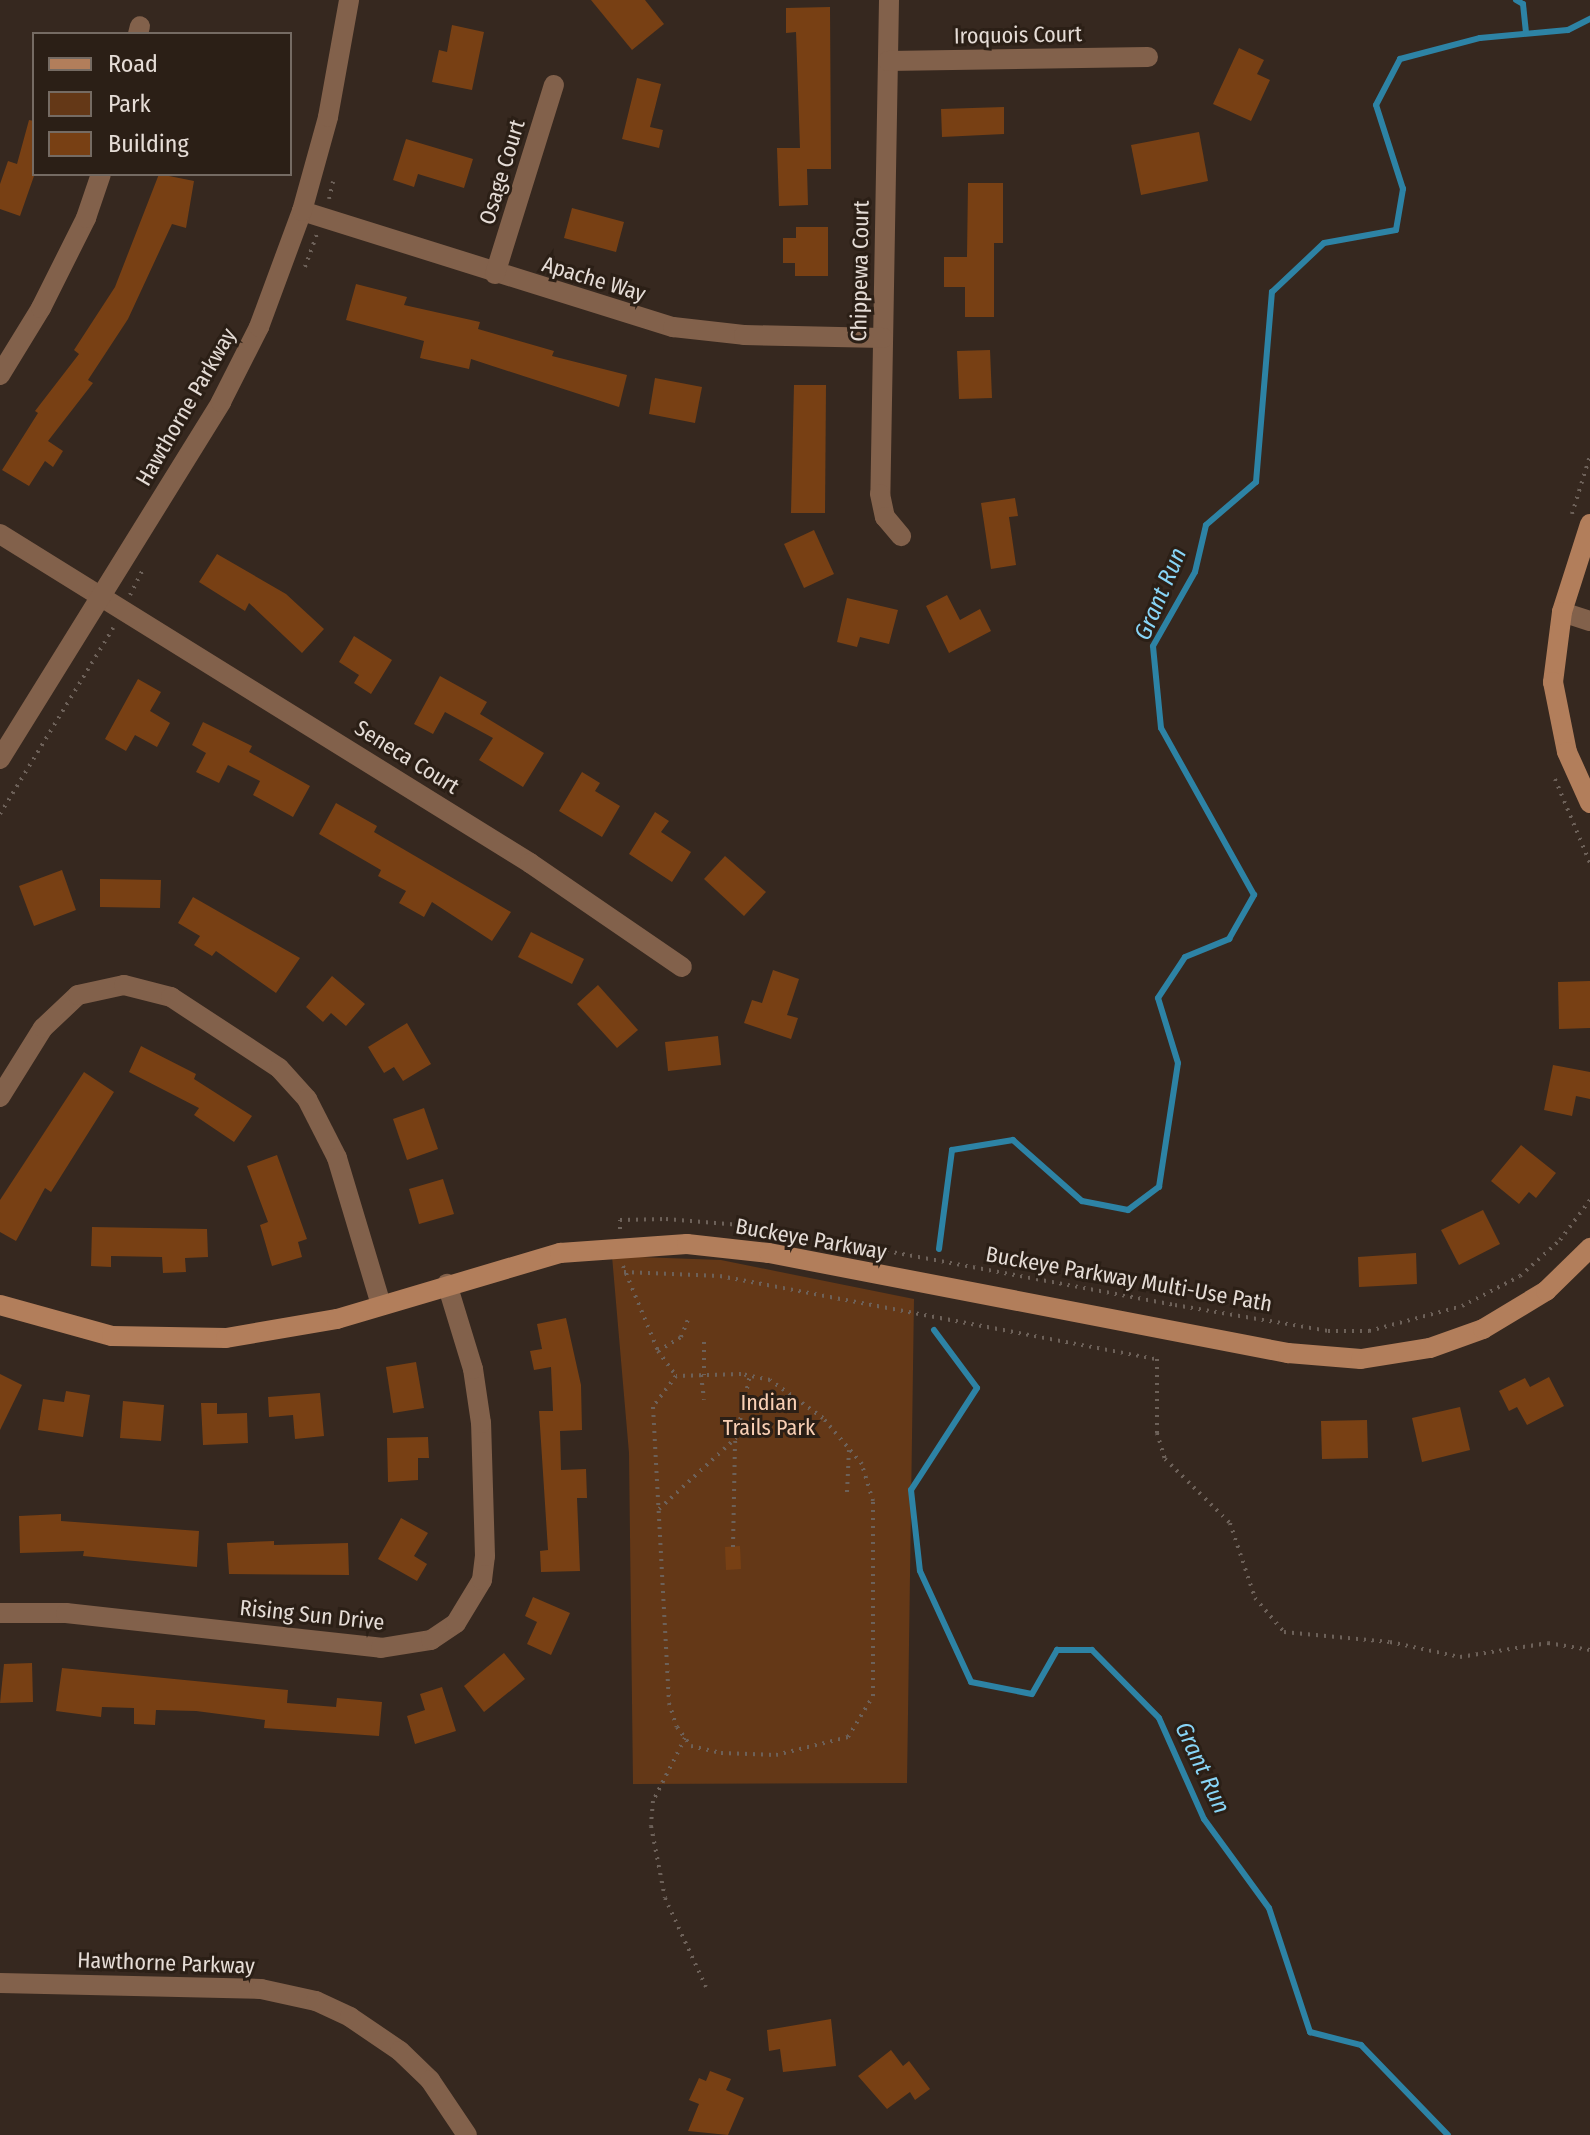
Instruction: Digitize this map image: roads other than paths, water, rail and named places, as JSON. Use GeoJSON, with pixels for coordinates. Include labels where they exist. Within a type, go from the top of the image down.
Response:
{"type":"FeatureCollection","features":[{"type":"Feature","properties":{"kind":"street","name":"Hawthorne Parkway"},"geometry":{"type":"LineString","coordinates":[[0,759],[221,402],[259,327],[302,211],[328,117],[349,0]]}},
{"type":"Feature","properties":{"kind":"street","name":"Chippewa Court"},"geometry":{"type":"LineString","coordinates":[[889,0],[880,494],[885,517],[901,536]]}},
{"type":"Feature","properties":{"kind":"street","name":"Iroquois Court"},"geometry":{"type":"LineString","coordinates":[[888,61],[1148,57]]}},
{"type":"Feature","properties":{"kind":"street","name":"Osage Court"},"geometry":{"type":"LineString","coordinates":[[495,274],[554,85]]}},
{"type":"Feature","properties":{"kind":"street"},"geometry":{"type":"LineString","coordinates":[[0,375],[41,308],[86,218],[100,176]]}},
{"type":"Feature","properties":{"kind":"street","name":"Apache Way"},"geometry":{"type":"LineString","coordinates":[[302,211],[495,274],[673,327],[744,335],[883,338]]}},
{"type":"Feature","properties":{"kind":"street"},"geometry":{"type":"LineString","coordinates":[[1590,524],[1562,612],[1553,682],[1558,719],[1590,803]]}},
{"type":"Feature","properties":{"kind":"street","name":"Seneca Court"},"geometry":{"type":"LineString","coordinates":[[0,534],[530,863],[682,967]]}},
{"type":"Feature","properties":{"kind":"street"},"geometry":{"type":"LineString","coordinates":[[1562,612],[1590,621]]}},
{"type":"Feature","properties":{"kind":"street"},"geometry":{"type":"LineString","coordinates":[[0,1097],[43,1028],[78,995],[124,985],[171,997],[279,1068],[307,1099],[337,1158],[381,1305]]}},
{"type":"Feature","properties":{"kind":"street","name":"Buckeye Parkway"},"geometry":{"type":"LineString","coordinates":[[0,1305],[112,1336],[170,1340],[284,1332],[560,1253],[608,1246],[715,1246],[1288,1353],[1361,1359],[1430,1348],[1483,1329],[1546,1291],[1590,1248]]}},
{"type":"Feature","properties":{"kind":"street","name":"Rising Sun Drive"},"geometry":{"type":"LineString","coordinates":[[0,1613],[66,1613],[381,1648],[431,1640],[456,1623],[482,1580],[485,1541],[481,1423],[473,1369],[447,1284]]}},
{"type":"Feature","properties":{"kind":"street","name":"Hawthorne Parkway"},"geometry":{"type":"LineString","coordinates":[[0,1983],[261,1989],[316,2001],[350,2017],[400,2051],[430,2080],[467,2135]]}},
{"type":"Feature","properties":{"kind":"waterway"},"geometry":{"type":"LineString","coordinates":[[1516,0],[1523,4],[1526,33]]}},
{"type":"Feature","properties":{"kind":"waterway","name":"Grant Run"},"geometry":{"type":"LineString","coordinates":[[939,1249],[952,1150],[1013,1140],[1082,1201],[1128,1210],[1159,1187],[1178,1063],[1158,998],[1185,957],[1229,939],[1254,895],[1161,728],[1153,646],[1195,572],[1206,525],[1256,482],[1272,292],[1324,243],[1396,230],[1403,189],[1376,105],[1400,59],[1480,38],[1568,30],[1590,19]]}},
{"type":"Feature","properties":{"kind":"waterway","name":"Grant Run"},"geometry":{"type":"LineString","coordinates":[[934,1330],[977,1388],[911,1490],[920,1571],[971,1682],[1032,1694],[1057,1650],[1092,1650],[1159,1718],[1204,1819],[1269,1908],[1310,2032],[1361,2045],[1448,2135]]}},
{"type":"Feature","properties":{"kind":"park label","name":"Indian Trails Park"},"geometry":{"type":"Point","coordinates":[769,1414]}}]}
